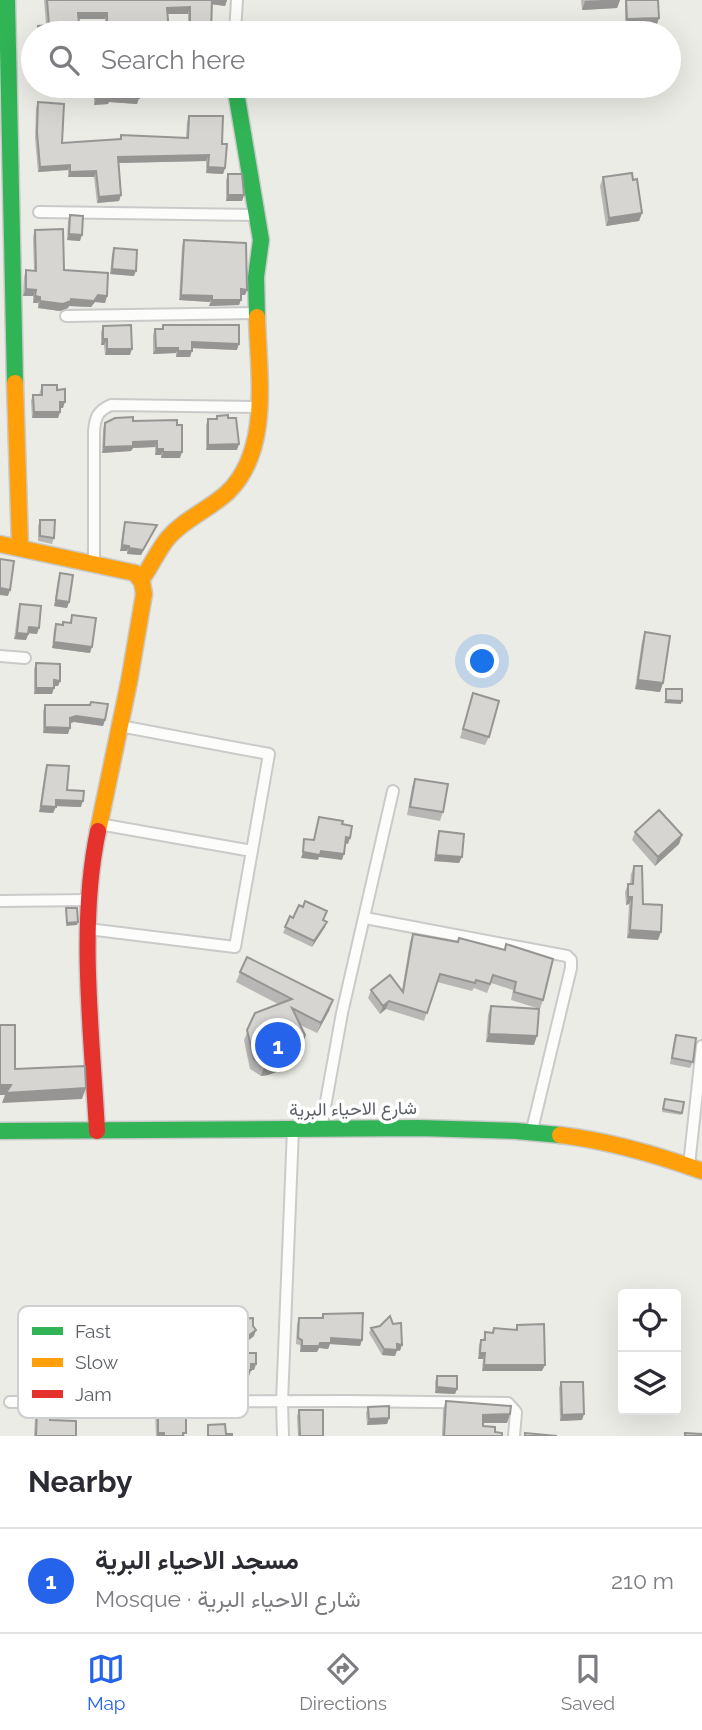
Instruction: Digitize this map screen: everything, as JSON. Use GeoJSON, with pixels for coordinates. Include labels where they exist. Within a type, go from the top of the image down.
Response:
{"type":"FeatureCollection","features":[{"type":"Feature","properties":{"kind":"main road"},"geometry":{"type":"LineString","coordinates":[[7,0],[13,366],[20,546]]}},
{"type":"Feature","properties":{"kind":"main road"},"geometry":{"type":"LineString","coordinates":[[97,1131],[89,971],[90,900],[99,824],[144,594],[142,579],[169,537],[228,492],[244,472],[254,446],[259,407],[256,277],[261,240],[236,98]]}},
{"type":"Feature","properties":{"kind":"main road"},"geometry":{"type":"LineString","coordinates":[[0,544],[20,546],[135,573],[142,579]]}},
{"type":"Feature","properties":{"kind":"main road","name":"شارع الاحياء البرية"},"geometry":{"type":"LineString","coordinates":[[0,1131],[420,1128],[596,1140],[696,1168]]}},
{"type":"Feature","properties":{"kind":"street"},"geometry":{"type":"LineString","coordinates":[[236,21],[237,0]]}},
{"type":"Feature","properties":{"kind":"street"},"geometry":{"type":"LineString","coordinates":[[39,212],[257,215]]}},
{"type":"Feature","properties":{"kind":"street"},"geometry":{"type":"LineString","coordinates":[[66,316],[257,313]]}},
{"type":"Feature","properties":{"kind":"street"},"geometry":{"type":"LineString","coordinates":[[94,563],[94,432],[95,418],[102,409],[111,405],[259,407]]}},
{"type":"Feature","properties":{"kind":"street"},"geometry":{"type":"LineString","coordinates":[[0,656],[26,658]]}},
{"type":"Feature","properties":{"kind":"street"},"geometry":{"type":"LineString","coordinates":[[89,929],[235,947],[269,754],[120,726]]}},
{"type":"Feature","properties":{"kind":"street"},"geometry":{"type":"LineString","coordinates":[[321,1129],[342,1013],[393,791]]}},
{"type":"Feature","properties":{"kind":"street"},"geometry":{"type":"LineString","coordinates":[[99,824],[252,851]]}},
{"type":"Feature","properties":{"kind":"street"},"geometry":{"type":"LineString","coordinates":[[0,901],[90,900]]}},
{"type":"Feature","properties":{"kind":"street"},"geometry":{"type":"LineString","coordinates":[[365,918],[485,939],[567,956],[572,960],[531,1134]]}},
{"type":"Feature","properties":{"kind":"street"},"geometry":{"type":"LineString","coordinates":[[696,1168],[702,1046]]}},
{"type":"Feature","properties":{"kind":"street"},"geometry":{"type":"LineString","coordinates":[[283,1436],[282,1402],[293,1129]]}},
{"type":"Feature","properties":{"kind":"street"},"geometry":{"type":"LineString","coordinates":[[10,1402],[18,1402]]}},
{"type":"Feature","properties":{"kind":"street"},"geometry":{"type":"LineString","coordinates":[[248,1402],[508,1404],[516,1412],[514,1436]]}},
{"type":"Feature","properties":{"kind":"building"},"geometry":{"type":"Polygon","coordinates":[[[47,0],[212,0],[211,21],[190,21],[190,7],[167,8],[168,21],[107,21],[107,13],[78,13],[79,21],[49,21],[47,0]]]}},
{"type":"Feature","properties":{"kind":"building"},"geometry":{"type":"Polygon","coordinates":[[[626,0],[658,0],[659,18],[627,19],[626,0]]]}},
{"type":"Feature","properties":{"kind":"building"},"geometry":{"type":"Polygon","coordinates":[[[38,102],[64,104],[62,143],[121,139],[121,135],[188,138],[189,116],[223,116],[222,144],[227,144],[225,168],[208,167],[209,155],[118,157],[121,195],[99,197],[96,171],[70,172],[70,165],[40,167],[38,102]]]}},
{"type":"Feature","properties":{"kind":"building"},"geometry":{"type":"Polygon","coordinates":[[[632,173],[633,180],[637,179],[642,213],[609,218],[603,177],[632,173]]]}},
{"type":"Feature","properties":{"kind":"building"},"geometry":{"type":"Polygon","coordinates":[[[228,174],[242,174],[244,195],[228,195],[228,174]]]}},
{"type":"Feature","properties":{"kind":"building"},"geometry":{"type":"Polygon","coordinates":[[[70,215],[83,216],[82,235],[69,234],[70,215]]]}},
{"type":"Feature","properties":{"kind":"building"},"geometry":{"type":"Polygon","coordinates":[[[63,229],[64,270],[108,273],[107,296],[98,295],[94,301],[71,299],[63,304],[40,301],[40,297],[35,296],[36,290],[26,289],[26,270],[36,271],[35,230],[63,229]]]}},
{"type":"Feature","properties":{"kind":"building"},"geometry":{"type":"Polygon","coordinates":[[[184,240],[246,243],[247,290],[241,289],[241,300],[212,300],[212,296],[181,295],[184,240]]]}},
{"type":"Feature","properties":{"kind":"building"},"geometry":{"type":"Polygon","coordinates":[[[114,248],[137,250],[136,271],[112,269],[114,248]]]}},
{"type":"Feature","properties":{"kind":"building"},"geometry":{"type":"Polygon","coordinates":[[[131,325],[132,349],[107,349],[107,339],[103,339],[103,326],[131,325]]]}},
{"type":"Feature","properties":{"kind":"building"},"geometry":{"type":"Polygon","coordinates":[[[163,325],[239,325],[239,344],[192,342],[192,351],[156,348],[155,329],[163,329],[163,325]]]}},
{"type":"Feature","properties":{"kind":"building"},"geometry":{"type":"Polygon","coordinates":[[[42,385],[57,385],[57,390],[65,389],[65,402],[60,402],[60,412],[34,412],[33,395],[42,395],[42,385]]]}},
{"type":"Feature","properties":{"kind":"building"},"geometry":{"type":"Polygon","coordinates":[[[228,415],[228,418],[236,418],[239,444],[208,445],[208,419],[228,415]]]}},
{"type":"Feature","properties":{"kind":"building"},"geometry":{"type":"Polygon","coordinates":[[[133,417],[133,421],[177,420],[177,425],[182,425],[182,452],[163,452],[163,449],[157,449],[157,441],[133,442],[133,446],[104,447],[105,423],[115,418],[133,417]]]}},
{"type":"Feature","properties":{"kind":"building"},"geometry":{"type":"Polygon","coordinates":[[[40,520],[55,520],[54,538],[40,536],[40,520]]]}},
{"type":"Feature","properties":{"kind":"building"},"geometry":{"type":"Polygon","coordinates":[[[125,522],[157,525],[143,550],[122,545],[125,522]]]}},
{"type":"Feature","properties":{"kind":"building"},"geometry":{"type":"Polygon","coordinates":[[[0,559],[14,561],[10,590],[0,588],[0,559]]]}},
{"type":"Feature","properties":{"kind":"building"},"geometry":{"type":"Polygon","coordinates":[[[60,573],[73,575],[69,602],[56,600],[60,573]]]}},
{"type":"Feature","properties":{"kind":"building"},"geometry":{"type":"Polygon","coordinates":[[[20,604],[41,606],[39,628],[29,627],[28,634],[17,633],[20,604]]]}},
{"type":"Feature","properties":{"kind":"building"},"geometry":{"type":"Polygon","coordinates":[[[72,615],[96,618],[92,647],[54,642],[56,624],[71,623],[72,615]]]}},
{"type":"Feature","properties":{"kind":"building"},"geometry":{"type":"Polygon","coordinates":[[[645,632],[670,636],[663,683],[638,680],[645,632]]]}},
{"type":"Feature","properties":{"kind":"building"},"geometry":{"type":"Polygon","coordinates":[[[36,663],[60,664],[60,681],[54,680],[54,688],[36,688],[36,663]]]}},
{"type":"Feature","properties":{"kind":"building"},"geometry":{"type":"Polygon","coordinates":[[[666,689],[682,689],[682,701],[666,700],[666,689]]]}},
{"type":"Feature","properties":{"kind":"building"},"geometry":{"type":"Polygon","coordinates":[[[473,693],[499,701],[489,737],[463,729],[473,693]]]}},
{"type":"Feature","properties":{"kind":"building"},"geometry":{"type":"Polygon","coordinates":[[[91,702],[108,704],[105,720],[76,716],[70,718],[70,728],[45,727],[45,705],[90,705],[91,702]]]}},
{"type":"Feature","properties":{"kind":"building"},"geometry":{"type":"Polygon","coordinates":[[[47,765],[69,766],[67,790],[84,791],[83,801],[56,800],[56,807],[41,806],[47,765]]]}},
{"type":"Feature","properties":{"kind":"building"},"geometry":{"type":"Polygon","coordinates":[[[415,779],[448,784],[443,812],[410,807],[415,779]]]}},
{"type":"Feature","properties":{"kind":"building"},"geometry":{"type":"Polygon","coordinates":[[[659,810],[682,835],[658,857],[635,832],[659,810]]]}},
{"type":"Feature","properties":{"kind":"building"},"geometry":{"type":"Polygon","coordinates":[[[319,817],[343,821],[342,824],[352,826],[350,838],[346,837],[344,854],[321,851],[320,855],[303,852],[304,839],[314,840],[319,817]]]}},
{"type":"Feature","properties":{"kind":"building"},"geometry":{"type":"Polygon","coordinates":[[[439,831],[464,834],[462,857],[436,855],[439,831]]]}},
{"type":"Feature","properties":{"kind":"building"},"geometry":{"type":"Polygon","coordinates":[[[634,866],[642,866],[643,904],[662,905],[661,932],[630,930],[632,897],[628,897],[628,884],[633,884],[634,866]]]}},
{"type":"Feature","properties":{"kind":"building"},"geometry":{"type":"Polygon","coordinates":[[[305,901],[327,911],[323,920],[327,922],[314,941],[285,927],[290,916],[293,918],[299,905],[303,907],[305,901]]]}},
{"type":"Feature","properties":{"kind":"building"},"geometry":{"type":"Polygon","coordinates":[[[66,908],[77,908],[78,922],[67,923],[66,908]]]}},
{"type":"Feature","properties":{"kind":"building"},"geometry":{"type":"Polygon","coordinates":[[[413,934],[458,942],[459,938],[505,950],[506,944],[553,959],[543,1000],[514,992],[516,982],[493,975],[490,984],[440,974],[427,1013],[389,1001],[383,1006],[371,990],[390,975],[403,992],[413,934]]]}},
{"type":"Feature","properties":{"kind":"building"},"geometry":{"type":"Polygon","coordinates":[[[247,957],[333,1000],[321,1023],[292,1008],[305,1035],[299,1054],[272,1065],[264,1066],[254,1059],[247,1030],[255,1013],[292,999],[240,972],[247,957]]]}},
{"type":"Feature","properties":{"kind":"building"},"geometry":{"type":"Polygon","coordinates":[[[491,1006],[539,1009],[537,1036],[489,1034],[491,1006]]]}},
{"type":"Feature","properties":{"kind":"building"},"geometry":{"type":"Polygon","coordinates":[[[0,1025],[15,1025],[15,1069],[85,1066],[86,1088],[6,1093],[11,1085],[0,1085],[0,1025]]]}},
{"type":"Feature","properties":{"kind":"building"},"geometry":{"type":"Polygon","coordinates":[[[676,1035],[696,1038],[693,1062],[672,1058],[676,1035]]]}},
{"type":"Feature","properties":{"kind":"building"},"geometry":{"type":"Polygon","coordinates":[[[665,1099],[684,1102],[682,1113],[663,1109],[665,1099]]]}},
{"type":"Feature","properties":{"kind":"building"},"geometry":{"type":"Polygon","coordinates":[[[363,1313],[362,1340],[331,1338],[331,1343],[302,1346],[302,1340],[298,1338],[299,1318],[323,1318],[323,1314],[363,1313]]]}},
{"type":"Feature","properties":{"kind":"building"},"geometry":{"type":"Polygon","coordinates":[[[390,1316],[393,1324],[401,1323],[402,1345],[397,1344],[397,1350],[384,1349],[371,1328],[380,1326],[390,1316]]]}},
{"type":"Feature","properties":{"kind":"building"},"geometry":{"type":"Polygon","coordinates":[[[248,1318],[253,1318],[256,1330],[248,1336],[248,1318]]]}},
{"type":"Feature","properties":{"kind":"building"},"geometry":{"type":"Polygon","coordinates":[[[544,1324],[545,1365],[484,1365],[485,1353],[480,1353],[485,1332],[493,1333],[494,1328],[517,1330],[517,1325],[544,1324]]]}},
{"type":"Feature","properties":{"kind":"building"},"geometry":{"type":"Polygon","coordinates":[[[248,1353],[256,1353],[256,1364],[251,1364],[251,1370],[248,1370],[248,1353]]]}},
{"type":"Feature","properties":{"kind":"building"},"geometry":{"type":"Polygon","coordinates":[[[437,1376],[457,1376],[457,1389],[437,1387],[437,1376]]]}},
{"type":"Feature","properties":{"kind":"building"},"geometry":{"type":"Polygon","coordinates":[[[561,1382],[583,1382],[584,1414],[562,1415],[561,1382]]]}},
{"type":"Feature","properties":{"kind":"building"},"geometry":{"type":"Polygon","coordinates":[[[446,1401],[511,1406],[510,1414],[483,1415],[483,1426],[495,1427],[495,1432],[502,1433],[502,1436],[444,1436],[446,1401]]]}},
{"type":"Feature","properties":{"kind":"building"},"geometry":{"type":"Polygon","coordinates":[[[389,1406],[389,1418],[369,1419],[368,1407],[389,1406]]]}},
{"type":"Feature","properties":{"kind":"building"},"geometry":{"type":"Polygon","coordinates":[[[299,1410],[323,1410],[323,1436],[300,1436],[299,1410]]]}},
{"type":"Feature","properties":{"kind":"building"},"geometry":{"type":"Polygon","coordinates":[[[37,1418],[76,1421],[76,1436],[36,1436],[37,1418]]]}},
{"type":"Feature","properties":{"kind":"building"},"geometry":{"type":"Polygon","coordinates":[[[158,1418],[186,1418],[186,1433],[183,1433],[183,1436],[164,1436],[164,1433],[158,1433],[158,1418]]]}},
{"type":"Feature","properties":{"kind":"building"},"geometry":{"type":"Polygon","coordinates":[[[225,1424],[226,1434],[232,1436],[208,1436],[208,1425],[225,1424]]]}},
{"type":"Feature","properties":{"kind":"building"},"geometry":{"type":"Polygon","coordinates":[[[525,1433],[557,1436],[525,1436],[525,1433]]]}},
{"type":"Feature","properties":{"kind":"building"},"geometry":{"type":"Polygon","coordinates":[[[685,1433],[702,1434],[702,1436],[685,1436],[685,1433]]]}},
{"type":"Feature","properties":{"kind":"traffic: fast"},"geometry":{"type":"LineString","coordinates":[[7,0],[15,383]]}},
{"type":"Feature","properties":{"kind":"traffic: fast"},"geometry":{"type":"LineString","coordinates":[[237,98],[261,240],[256,277],[257,317]]}},
{"type":"Feature","properties":{"kind":"traffic: fast"},"geometry":{"type":"LineString","coordinates":[[0,1131],[419,1128],[560,1135]]}},
{"type":"Feature","properties":{"kind":"traffic: slow"},"geometry":{"type":"LineString","coordinates":[[142,579],[168,538],[228,492],[242,474],[251,454],[259,409],[257,317]]}},
{"type":"Feature","properties":{"kind":"traffic: slow"},"geometry":{"type":"LineString","coordinates":[[15,383],[20,546]]}},
{"type":"Feature","properties":{"kind":"traffic: slow"},"geometry":{"type":"LineString","coordinates":[[0,544],[135,573],[142,582],[144,594],[129,682],[98,831]]}},
{"type":"Feature","properties":{"kind":"traffic: slow"},"geometry":{"type":"LineString","coordinates":[[560,1135],[632,1149],[702,1171]]}},
{"type":"Feature","properties":{"kind":"traffic: jam"},"geometry":{"type":"LineString","coordinates":[[97,1131],[88,942],[92,867],[98,831]]}},
{"type":"Feature","properties":{"kind":"place","name":"مسجد الاحياء البرية"},"geometry":{"type":"Point","coordinates":[278,1045]}}]}
